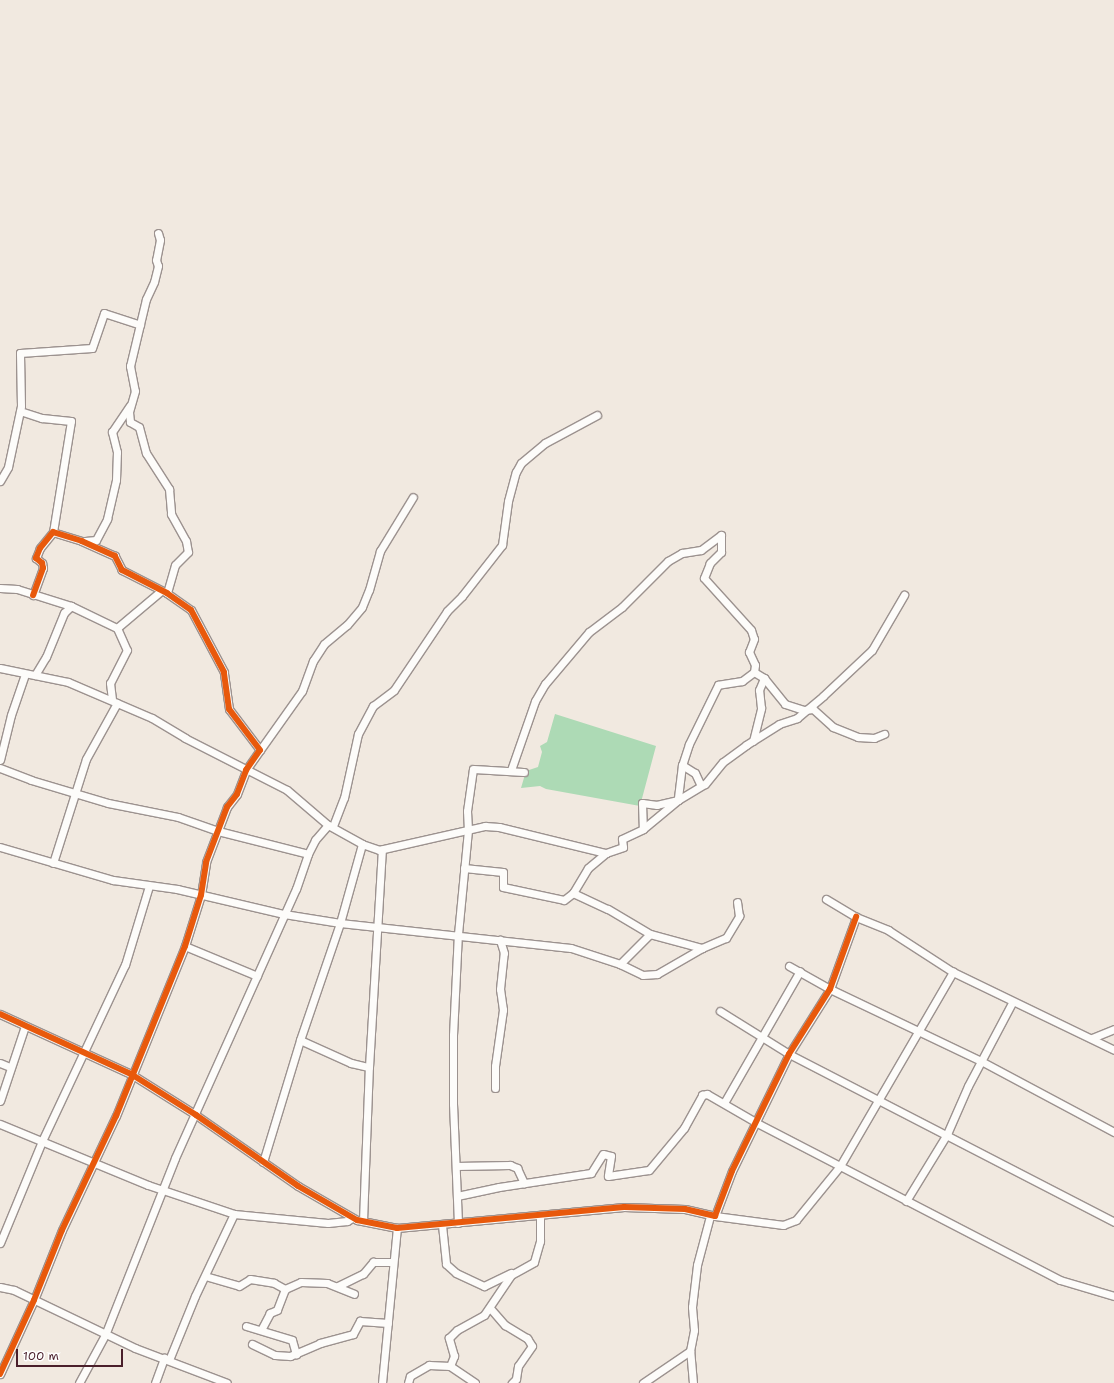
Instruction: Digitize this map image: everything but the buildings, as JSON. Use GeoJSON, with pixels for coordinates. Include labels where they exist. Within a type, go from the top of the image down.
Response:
{"type":"FeatureCollection","features":[{"type":"Feature","properties":{"kind":"street"},"geometry":{"type":"LineString","coordinates":[[82,541],[96,540],[107,519],[116,480],[117,452],[112,432],[130,405],[135,391],[130,366],[140,324],[158,266],[156,260],[160,240],[158,233]]}},
{"type":"Feature","properties":{"kind":"street"},"geometry":{"type":"LineString","coordinates":[[0,481],[8,467],[20,411],[20,354],[92,348],[104,313],[140,324]]}},
{"type":"Feature","properties":{"kind":"street"},"geometry":{"type":"LineString","coordinates":[[117,628],[164,592],[175,564],[188,552],[171,514],[169,489],[146,453],[138,427],[130,422],[130,405]]}},
{"type":"Feature","properties":{"kind":"street"},"geometry":{"type":"LineString","coordinates":[[20,411],[42,418],[72,421],[53,532],[40,548],[36,558],[42,563],[43,568],[33,595]]}},
{"type":"Feature","properties":{"kind":"street"},"geometry":{"type":"LineString","coordinates":[[79,1383],[105,1335],[132,1262],[284,914],[308,854],[315,840],[331,826],[344,798],[358,734],[373,706],[394,690],[446,611],[462,596],[502,545],[508,501],[516,472],[521,463],[545,444],[597,415]]}},
{"type":"Feature","properties":{"kind":"street"},"geometry":{"type":"LineString","coordinates":[[0,1374],[34,1300],[62,1230],[116,1116],[131,1074],[185,946],[202,895],[206,862],[227,807],[237,794],[246,770],[302,691],[313,661],[324,644],[347,625],[362,607],[369,590],[380,552],[414,497]]}},
{"type":"Feature","properties":{"kind":"street"},"geometry":{"type":"LineString","coordinates":[[53,532],[82,541],[115,556],[122,570],[164,592],[191,610],[224,672],[230,709],[260,750]]}},
{"type":"Feature","properties":{"kind":"street"},"geometry":{"type":"LineString","coordinates":[[510,770],[535,701],[545,684],[589,632],[622,607],[668,561],[682,554],[701,550],[721,535],[721,552],[710,563],[704,578],[751,630],[754,639],[749,652],[755,665],[754,672],[742,681],[718,685],[692,737],[682,765],[678,800]]}},
{"type":"Feature","properties":{"kind":"street"},"geometry":{"type":"LineString","coordinates":[[0,588],[17,589],[71,606],[117,628],[127,650],[110,683],[115,702],[93,744],[74,793],[53,862]]}},
{"type":"Feature","properties":{"kind":"street"},"geometry":{"type":"LineString","coordinates":[[464,868],[503,872],[503,887],[537,896],[564,900],[573,893],[588,868],[606,853],[623,847],[622,839],[643,829],[678,800],[701,786],[722,762],[779,724],[797,718],[804,710],[823,696],[867,656],[904,595]]}},
{"type":"Feature","properties":{"kind":"street"},"geometry":{"type":"LineString","coordinates":[[34,675],[46,657],[64,613],[71,606]]}},
{"type":"Feature","properties":{"kind":"street"},"geometry":{"type":"LineString","coordinates":[[0,668],[68,682],[152,718],[246,770],[287,790],[331,826],[362,844],[382,849],[485,826],[499,827],[606,853]]}},
{"type":"Feature","properties":{"kind":"street"},"geometry":{"type":"LineString","coordinates":[[754,672],[764,678],[785,704],[804,710],[817,712],[833,727],[855,736],[874,738],[884,734]]}},
{"type":"Feature","properties":{"kind":"street"},"geometry":{"type":"LineString","coordinates":[[0,760],[11,715],[26,674]]}},
{"type":"Feature","properties":{"kind":"street"},"geometry":{"type":"LineString","coordinates":[[753,741],[761,708],[759,690],[764,678]]}},
{"type":"Feature","properties":{"kind":"street"},"geometry":{"type":"LineString","coordinates":[[682,765],[695,773],[701,786]]}},
{"type":"Feature","properties":{"kind":"street"},"geometry":{"type":"LineString","coordinates":[[0,768],[108,803],[178,817],[218,831],[308,854]]}},
{"type":"Feature","properties":{"kind":"street"},"geometry":{"type":"LineString","coordinates":[[458,1223],[452,1066],[458,934],[468,830],[467,811],[473,769],[524,772]]}},
{"type":"Feature","properties":{"kind":"street"},"geometry":{"type":"LineString","coordinates":[[643,829],[642,803],[657,805],[678,800]]}},
{"type":"Feature","properties":{"kind":"street"},"geometry":{"type":"LineString","coordinates":[[263,1162],[300,1040],[340,923],[362,844]]}},
{"type":"Feature","properties":{"kind":"street"},"geometry":{"type":"LineString","coordinates":[[0,847],[113,880],[202,895],[284,914],[340,923],[458,934],[571,948],[620,964],[636,974],[654,975],[702,948],[726,938],[739,916],[737,902]]}},
{"type":"Feature","properties":{"kind":"street"},"geometry":{"type":"LineString","coordinates":[[363,1221],[368,1067],[379,926],[382,849]]}},
{"type":"Feature","properties":{"kind":"street"},"geometry":{"type":"LineString","coordinates":[[0,1243],[42,1141],[125,965],[149,886]]}},
{"type":"Feature","properties":{"kind":"street"},"geometry":{"type":"LineString","coordinates":[[573,893],[608,909],[650,934],[702,948]]}},
{"type":"Feature","properties":{"kind":"street"},"geometry":{"type":"LineString","coordinates":[[826,899],[856,917],[888,930],[953,972],[1012,1003],[1092,1038],[1114,1050]]}},
{"type":"Feature","properties":{"kind":"street"},"geometry":{"type":"LineString","coordinates":[[693,1383],[690,1350],[694,1330],[692,1307],[697,1264],[713,1216],[732,1171],[790,1054],[830,989],[856,917]]}},
{"type":"Feature","properties":{"kind":"street"},"geometry":{"type":"LineString","coordinates":[[620,964],[650,934]]}},
{"type":"Feature","properties":{"kind":"street"},"geometry":{"type":"LineString","coordinates":[[495,1088],[495,1066],[503,1010],[500,989],[504,953],[500,940]]}},
{"type":"Feature","properties":{"kind":"street"},"geometry":{"type":"LineString","coordinates":[[185,946],[257,976]]}},
{"type":"Feature","properties":{"kind":"street"},"geometry":{"type":"LineString","coordinates":[[789,966],[830,989],[919,1030],[981,1061],[1114,1132]]}},
{"type":"Feature","properties":{"kind":"street"},"geometry":{"type":"LineString","coordinates":[[724,1103],[800,972]]}},
{"type":"Feature","properties":{"kind":"street"},"geometry":{"type":"LineString","coordinates":[[0,1014],[131,1074],[196,1115],[298,1186],[352,1218],[363,1221],[397,1228],[540,1216],[624,1207],[685,1209],[713,1216],[759,1224],[790,1224],[840,1166],[881,1099],[953,972]]}},
{"type":"Feature","properties":{"kind":"street"},"geometry":{"type":"LineString","coordinates":[[906,1201],[947,1134],[981,1061],[1012,1003]]}},
{"type":"Feature","properties":{"kind":"street"},"geometry":{"type":"LineString","coordinates":[[720,1011],[761,1038],[790,1054],[881,1099],[1114,1222]]}},
{"type":"Feature","properties":{"kind":"street"},"geometry":{"type":"LineString","coordinates":[[0,1101],[10,1067],[25,1026]]}},
{"type":"Feature","properties":{"kind":"street"},"geometry":{"type":"LineString","coordinates":[[1092,1038],[1114,1029]]}},
{"type":"Feature","properties":{"kind":"street"},"geometry":{"type":"LineString","coordinates":[[300,1040],[351,1063],[368,1067]]}},
{"type":"Feature","properties":{"kind":"street"},"geometry":{"type":"LineString","coordinates":[[0,1063],[10,1067]]}},
{"type":"Feature","properties":{"kind":"street"},"geometry":{"type":"LineString","coordinates":[[457,1196],[524,1183],[591,1173],[603,1154],[612,1156],[608,1176],[649,1170],[684,1128],[702,1096],[707,1094],[757,1123],[1060,1280],[1114,1296]]}},
{"type":"Feature","properties":{"kind":"street"},"geometry":{"type":"LineString","coordinates":[[0,1124],[163,1190],[234,1214],[328,1224],[347,1221],[352,1218]]}},
{"type":"Feature","properties":{"kind":"street"},"geometry":{"type":"LineString","coordinates":[[456,1166],[510,1165],[517,1168],[524,1183]]}},
{"type":"Feature","properties":{"kind":"street"},"geometry":{"type":"LineString","coordinates":[[155,1383],[234,1214]]}},
{"type":"Feature","properties":{"kind":"street"},"geometry":{"type":"LineString","coordinates":[[442,1225],[446,1264],[456,1273],[484,1286],[534,1262],[539,1252],[540,1216]]}},
{"type":"Feature","properties":{"kind":"street"},"geometry":{"type":"LineString","coordinates":[[382,1383],[397,1228]]}},
{"type":"Feature","properties":{"kind":"street"},"geometry":{"type":"LineString","coordinates":[[338,1286],[363,1274],[373,1262],[393,1262]]}},
{"type":"Feature","properties":{"kind":"street"},"geometry":{"type":"LineString","coordinates":[[450,1366],[454,1356],[449,1338],[457,1330],[474,1323],[490,1308],[503,1285],[515,1272]]}},
{"type":"Feature","properties":{"kind":"street"},"geometry":{"type":"LineString","coordinates":[[205,1276],[239,1286],[250,1279],[274,1283],[285,1289]]}},
{"type":"Feature","properties":{"kind":"street"},"geometry":{"type":"LineString","coordinates":[[261,1330],[270,1313],[277,1310],[285,1289],[301,1282],[327,1283],[338,1286],[354,1294]]}},
{"type":"Feature","properties":{"kind":"street"},"geometry":{"type":"LineString","coordinates":[[0,1287],[34,1300],[105,1335],[227,1383]]}},
{"type":"Feature","properties":{"kind":"street"},"geometry":{"type":"LineString","coordinates":[[490,1308],[505,1325],[527,1338],[532,1346],[518,1366],[516,1379],[512,1383]]}},
{"type":"Feature","properties":{"kind":"street"},"geometry":{"type":"LineString","coordinates":[[252,1344],[275,1355],[296,1354],[320,1343],[353,1334],[360,1321],[388,1323]]}},
{"type":"Feature","properties":{"kind":"street"},"geometry":{"type":"LineString","coordinates":[[246,1326],[261,1330],[269,1335],[292,1340],[296,1354]]}},
{"type":"Feature","properties":{"kind":"street"},"geometry":{"type":"LineString","coordinates":[[643,1383],[690,1350]]}},
{"type":"Feature","properties":{"kind":"street"},"geometry":{"type":"LineString","coordinates":[[408,1383],[410,1376],[429,1365],[450,1366],[475,1383]]}},
{"type":"Feature","properties":{"kind":"green space"},"geometry":{"type":"Polygon","coordinates":[[[555,714],[656,746],[640,806],[546,789],[540,786],[521,788],[526,771],[538,767],[542,752],[540,746],[547,742],[555,714]]]}},
{"type":"Feature","properties":{"kind":"cycle path"},"geometry":{"type":"LineString","coordinates":[[0,1374],[34,1300],[62,1230],[116,1116],[185,946],[201,895],[206,862],[227,807],[237,794],[246,770],[260,750],[229,709],[224,672],[191,610],[167,593],[122,570],[115,556],[82,541],[53,532],[40,548],[36,558],[42,563],[43,568],[33,595]]}},
{"type":"Feature","properties":{"kind":"cycle path"},"geometry":{"type":"LineString","coordinates":[[0,1014],[131,1074],[196,1115],[298,1186],[357,1220],[397,1228],[624,1207],[685,1209],[715,1216],[732,1171],[789,1054],[830,989],[856,917]]}}]}
